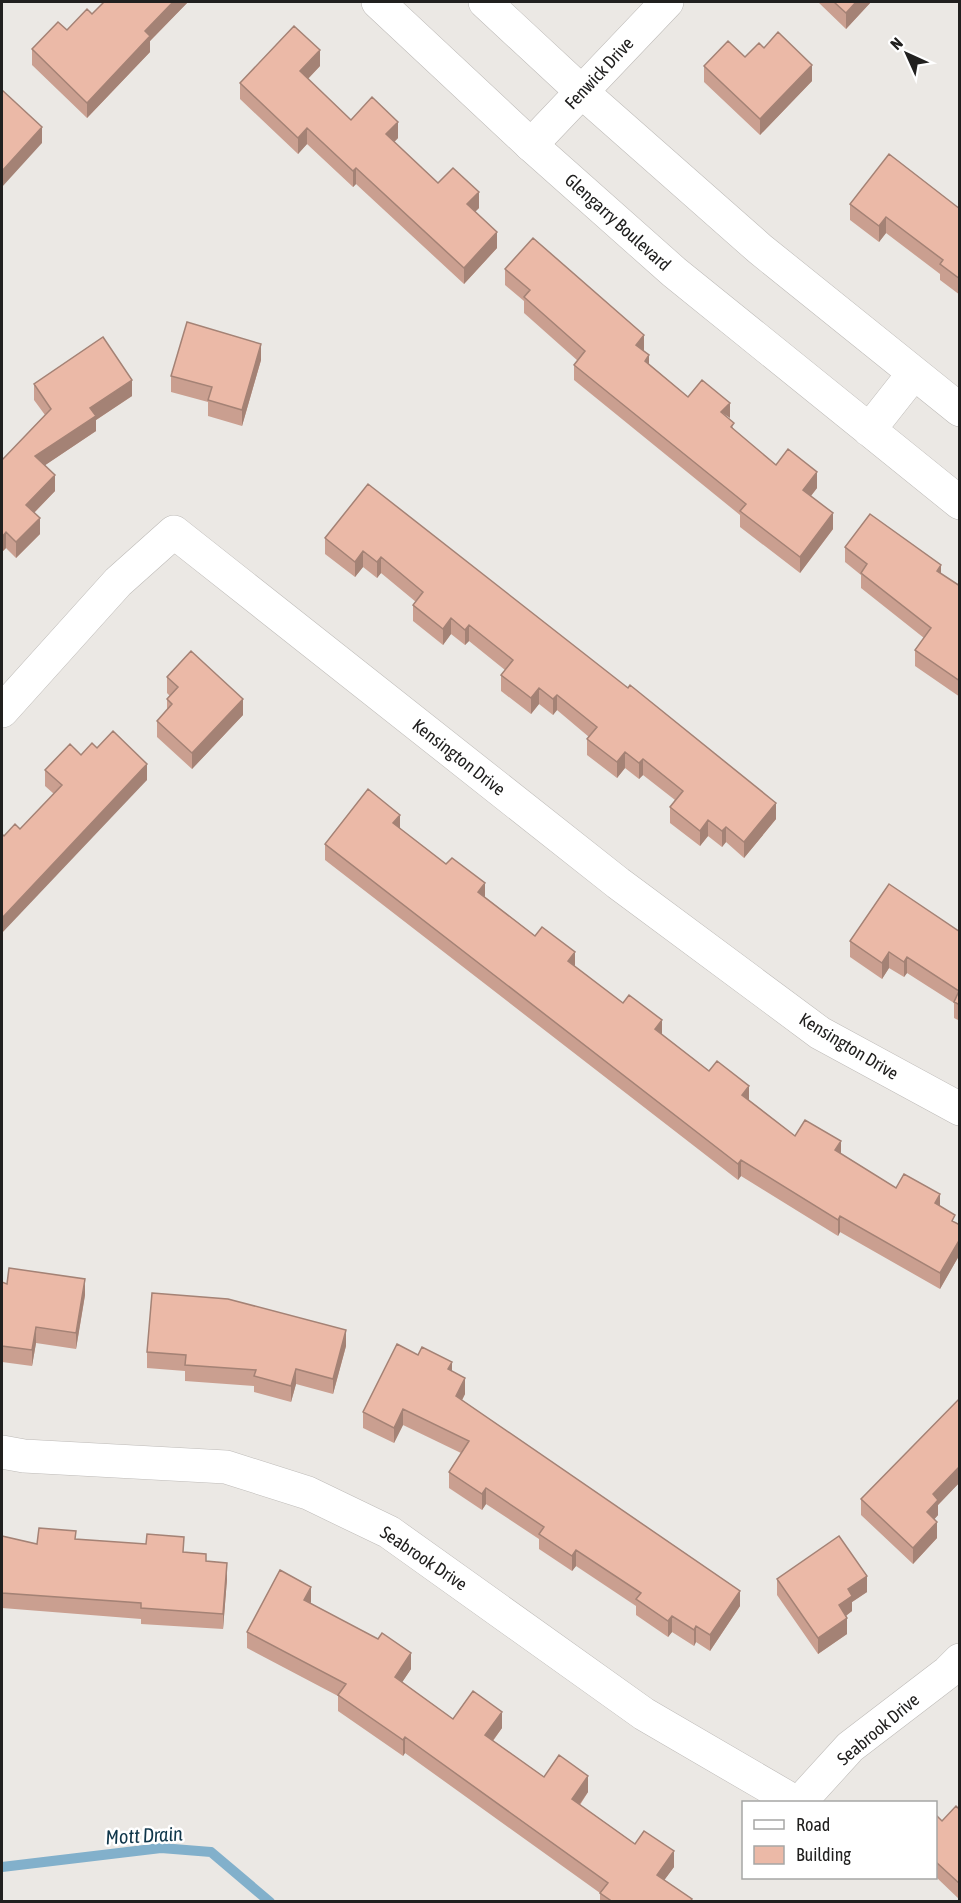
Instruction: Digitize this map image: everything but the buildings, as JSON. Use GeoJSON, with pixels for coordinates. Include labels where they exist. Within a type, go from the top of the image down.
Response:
{"type":"FeatureCollection","features":[{"type":"Feature","properties":{"kind":"street","name":"Glengarry Boulevard"},"geometry":{"type":"LineString","coordinates":[[378,2],[531,145],[674,272],[960,503]]}},
{"type":"Feature","properties":{"kind":"street"},"geometry":{"type":"LineString","coordinates":[[485,2],[582,92],[760,249],[960,410]]}},
{"type":"Feature","properties":{"kind":"street","name":"Fenwick Drive"},"geometry":{"type":"LineString","coordinates":[[531,145],[666,2]]}},
{"type":"Feature","properties":{"kind":"street"},"geometry":{"type":"LineString","coordinates":[[869,430],[914,373]]}},
{"type":"Feature","properties":{"kind":"street","name":"Kensington Drive"},"geometry":{"type":"LineString","coordinates":[[2,711],[118,582],[174,532],[618,883],[820,1033],[960,1109]]}},
{"type":"Feature","properties":{"kind":"street","name":"Seabrook Drive"},"geometry":{"type":"LineString","coordinates":[[2,1452],[24,1456],[226,1467],[308,1493],[389,1532],[644,1714],[792,1801]]}},
{"type":"Feature","properties":{"kind":"street","name":"Seabrook Drive"},"geometry":{"type":"LineString","coordinates":[[802,1801],[850,1747],[948,1672],[960,1659]]}},
{"type":"Feature","properties":{"kind":"waterway","name":"Mott Drain"},"geometry":{"type":"LineString","coordinates":[[2,1867],[161,1848],[211,1852],[270,1902]]}}]}
